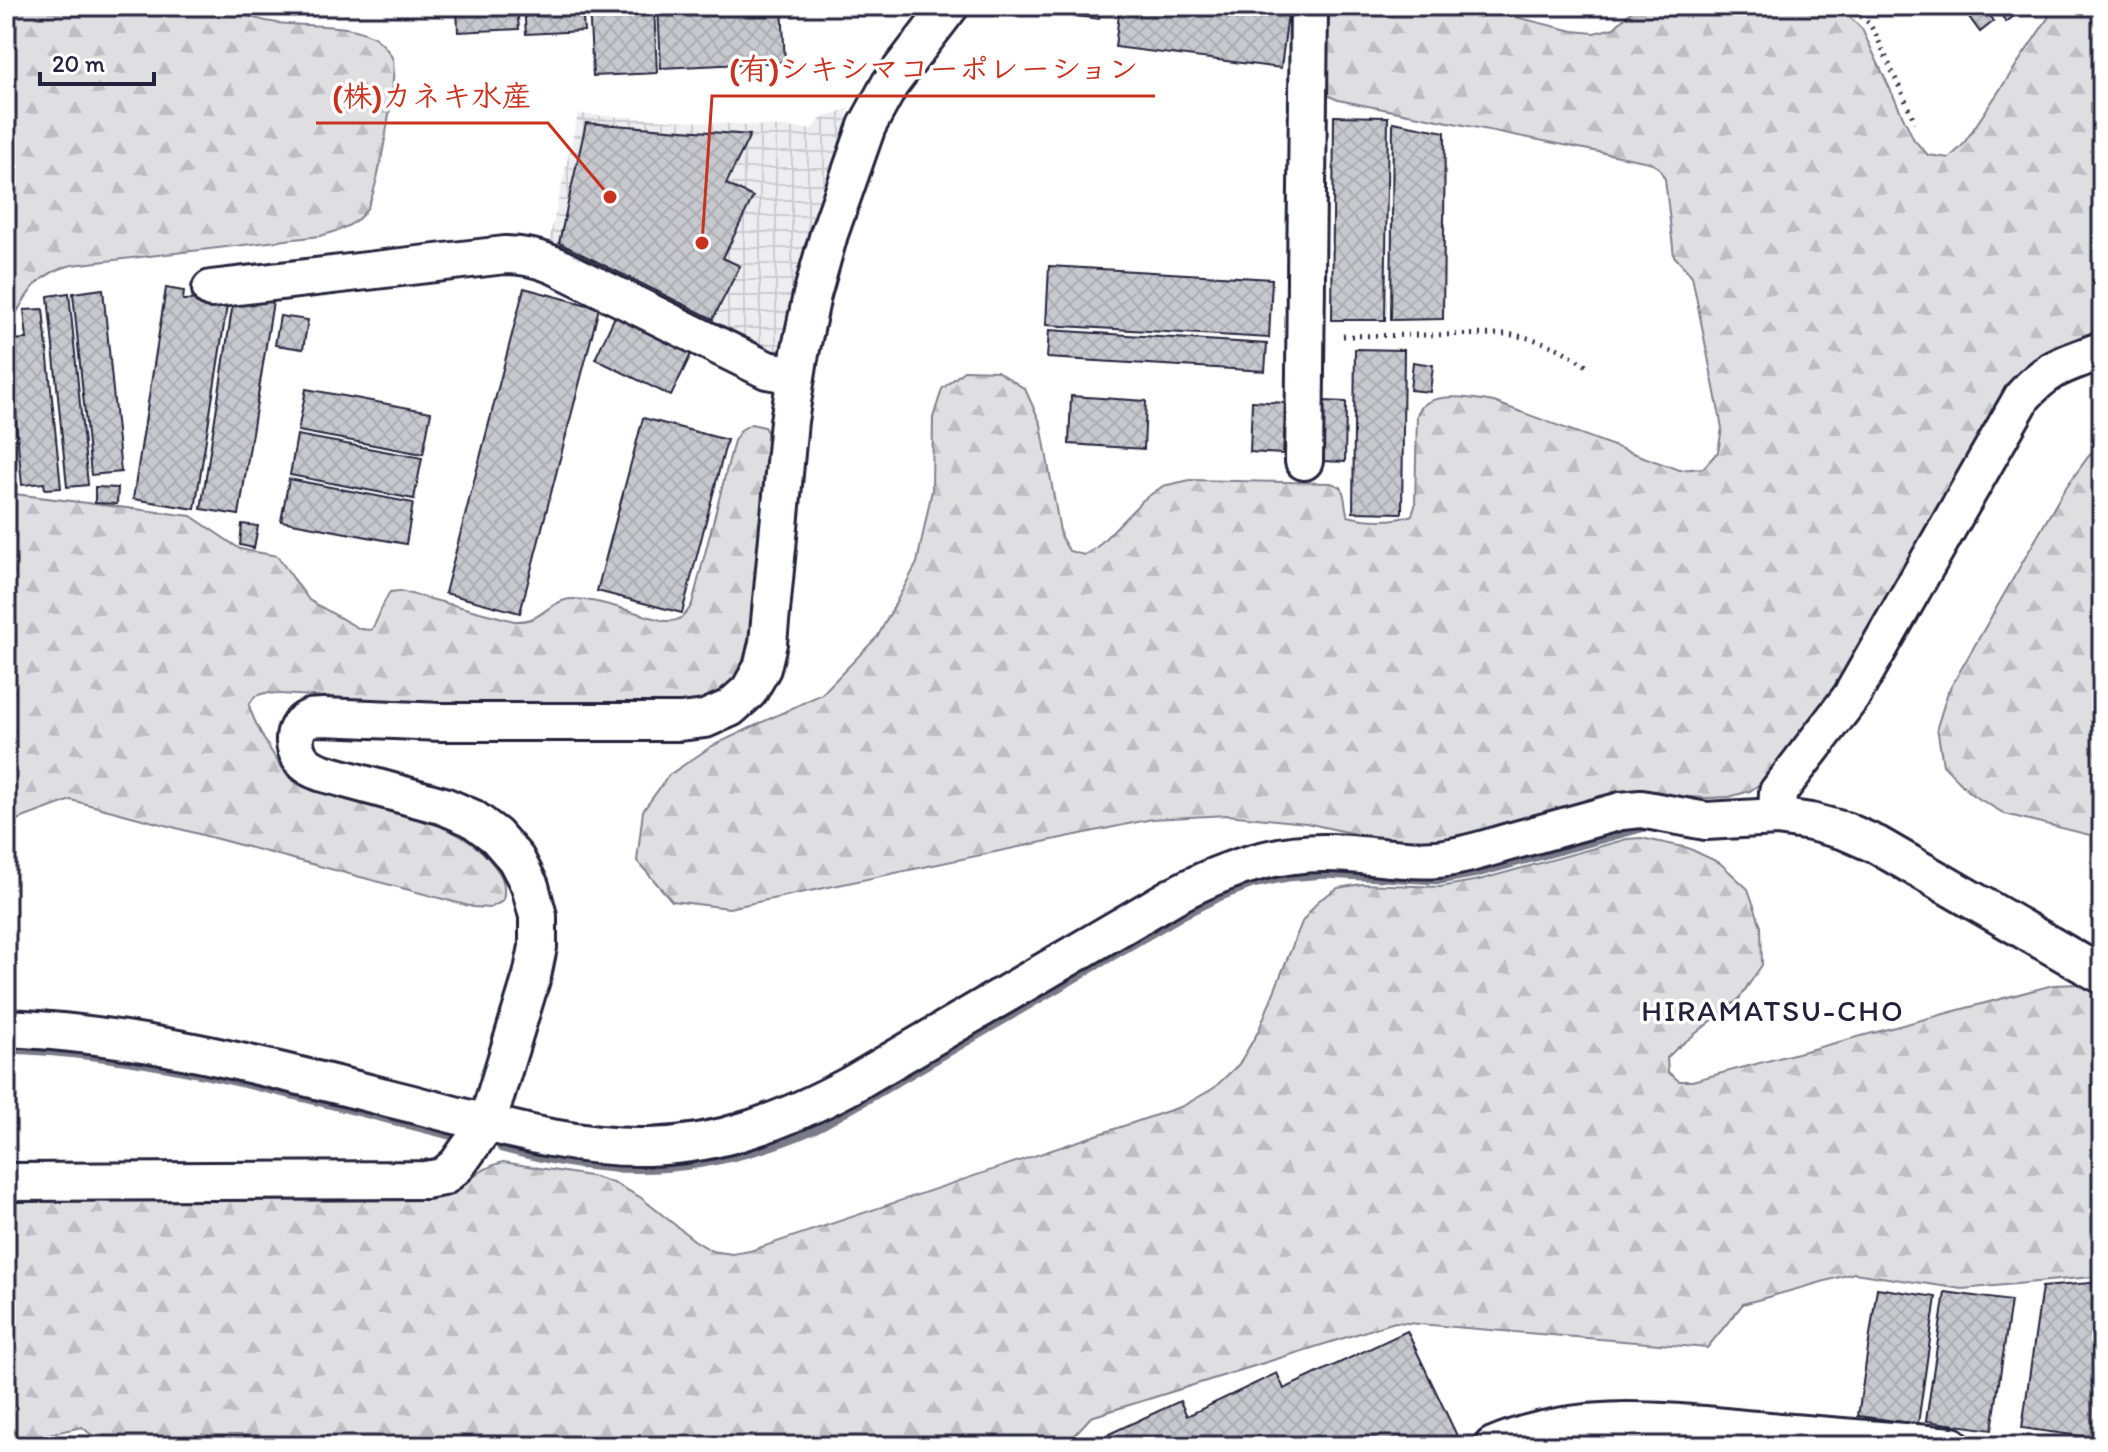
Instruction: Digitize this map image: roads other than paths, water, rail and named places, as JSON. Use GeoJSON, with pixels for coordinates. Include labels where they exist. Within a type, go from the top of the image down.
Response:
{"type":"FeatureCollection","features":[{"type":"Feature","properties":{"kind":"street"},"geometry":{"type":"LineString","coordinates":[[6,1182],[425,1180],[443,1177],[457,1165],[487,1123],[532,976],[538,947],[538,916],[530,886],[516,859],[496,836],[472,818],[444,806],[307,766],[297,753],[294,738],[299,726],[310,718],[323,717],[442,722],[680,722],[705,719],[730,708],[749,691],[762,668],[768,643],[789,421],[812,295],[824,250],[867,126],[890,84],[950,6]]}},
{"type":"Feature","properties":{"kind":"street"},"geometry":{"type":"LineString","coordinates":[[1304,461],[1309,6]]}},
{"type":"Feature","properties":{"kind":"street"},"geometry":{"type":"LineString","coordinates":[[211,289],[522,255],[554,265],[767,370],[796,375]]}},
{"type":"Feature","properties":{"kind":"street"},"geometry":{"type":"LineString","coordinates":[[1777,817],[1778,792],[1862,678],[2023,396],[2048,372],[2102,350]]}},
{"type":"Feature","properties":{"kind":"street"},"geometry":{"type":"LineString","coordinates":[[6,1028],[91,1035],[212,1055],[544,1137],[596,1145],[649,1147],[702,1142],[753,1129],[803,1111],[1210,877],[1247,864],[1286,856],[1325,853],[1437,859],[1631,810],[1661,811],[1706,821],[1777,817],[1845,831],[1877,845],[2102,975]]}},
{"type":"Feature","properties":{"kind":"street"},"geometry":{"type":"LineString","coordinates":[[1493,1446],[1558,1426],[1608,1420],[1952,1446]]}},
{"type":"Feature","properties":{"kind":"waterway"},"geometry":{"type":"LineString","coordinates":[[502,1147],[581,1164],[621,1167],[676,1166],[758,1149],[823,1124],[1184,913],[1252,883],[1325,873],[1439,879],[1477,872],[1652,824]]}},
{"type":"Feature","properties":{"kind":"waterway"},"geometry":{"type":"LineString","coordinates":[[6,1048],[120,1058],[176,1068],[454,1135]]}},
{"type":"Feature","properties":{"kind":"place","name":"(株)カネキ水産"},"geometry":{"type":"Point","coordinates":[610,197]}},
{"type":"Feature","properties":{"kind":"place","name":"(有)シキシマコーポレーション"},"geometry":{"type":"Point","coordinates":[702,243]}},
{"type":"Feature","properties":{"kind":"district","name":"HIRAMATSU-CHO"},"geometry":{"type":"Point","coordinates":[1773,1011]}}]}
